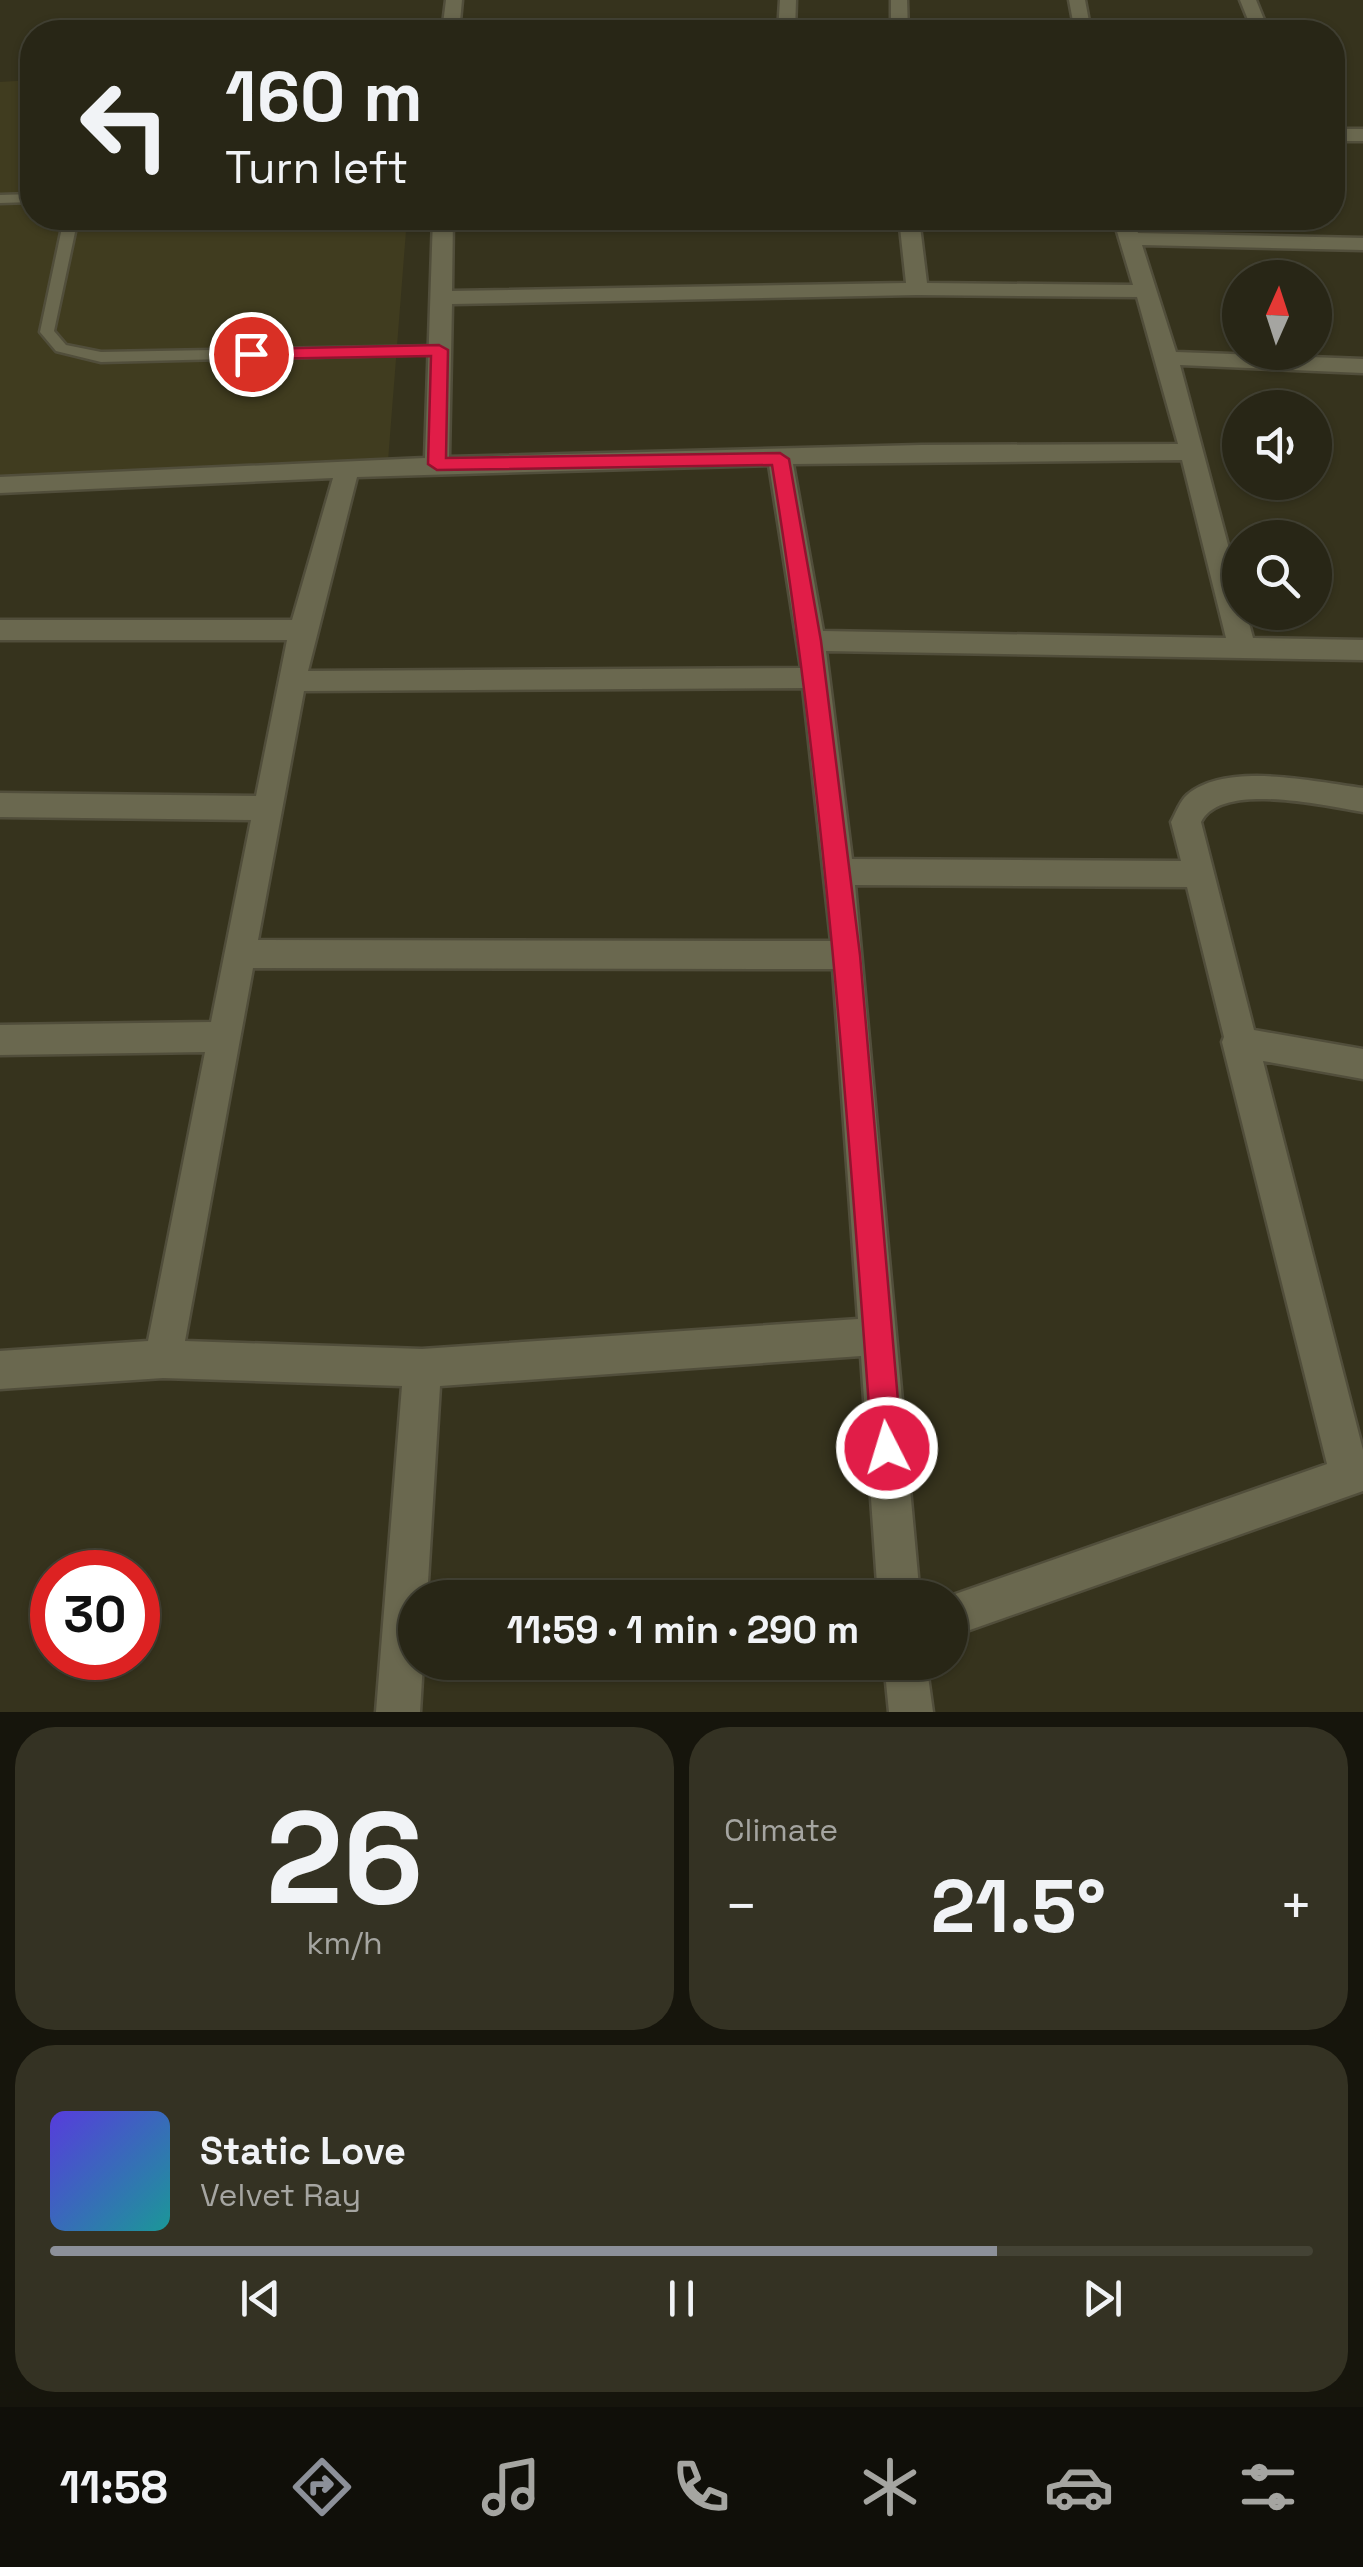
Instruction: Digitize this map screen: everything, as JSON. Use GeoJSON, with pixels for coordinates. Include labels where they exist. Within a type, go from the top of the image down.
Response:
{"type":"FeatureCollection","features":[{"type":"Feature","properties":{"kind":"street"},"geometry":{"type":"LineString","coordinates":[[437,464],[443,230]]}},
{"type":"Feature","properties":{"kind":"street"},"geometry":{"type":"LineString","coordinates":[[910,230],[916,289]]}},
{"type":"Feature","properties":{"kind":"street"},"geometry":{"type":"LineString","coordinates":[[1127,230],[1166,358],[1242,647]]}},
{"type":"Feature","properties":{"kind":"street"},"geometry":{"type":"LineString","coordinates":[[1156,230],[1363,244]]}},
{"type":"Feature","properties":{"kind":"street"},"geometry":{"type":"LineString","coordinates":[[440,298],[916,289],[1144,291]]}},
{"type":"Feature","properties":{"kind":"street"},"geometry":{"type":"LineString","coordinates":[[1166,358],[1363,366]]}},
{"type":"Feature","properties":{"kind":"street"},"geometry":{"type":"LineString","coordinates":[[0,485],[437,464],[922,453],[1189,452]]}},
{"type":"Feature","properties":{"kind":"street"},"geometry":{"type":"LineString","coordinates":[[780,459],[811,641],[848,955],[898,1580]]}},
{"type":"Feature","properties":{"kind":"street"},"geometry":{"type":"LineString","coordinates":[[162,1359],[302,630],[347,469]]}},
{"type":"Feature","properties":{"kind":"street"},"geometry":{"type":"LineString","coordinates":[[0,630],[302,630]]}},
{"type":"Feature","properties":{"kind":"street"},"geometry":{"type":"LineString","coordinates":[[811,641],[1363,650]]}},
{"type":"Feature","properties":{"kind":"street"},"geometry":{"type":"LineString","coordinates":[[293,681],[816,678]]}},
{"type":"Feature","properties":{"kind":"street"},"geometry":{"type":"LineString","coordinates":[[968,1610],[1356,1474],[1238,1042],[1186,822],[1196,799],[1219,790],[1262,788],[1363,800]]}},
{"type":"Feature","properties":{"kind":"street"},"geometry":{"type":"LineString","coordinates":[[0,806],[269,808]]}},
{"type":"Feature","properties":{"kind":"street"},"geometry":{"type":"LineString","coordinates":[[838,872],[1198,874]]}},
{"type":"Feature","properties":{"kind":"street"},"geometry":{"type":"LineString","coordinates":[[242,954],[848,955]]}},
{"type":"Feature","properties":{"kind":"street"},"geometry":{"type":"LineString","coordinates":[[0,1040],[226,1037]]}},
{"type":"Feature","properties":{"kind":"street"},"geometry":{"type":"LineString","coordinates":[[1238,1042],[1363,1064]]}},
{"type":"Feature","properties":{"kind":"street"},"geometry":{"type":"LineString","coordinates":[[0,1370],[162,1359],[422,1368],[878,1336]]}},
{"type":"Feature","properties":{"kind":"street"},"geometry":{"type":"LineString","coordinates":[[398,1712],[422,1368]]}},
{"type":"Feature","properties":{"kind":"street"},"geometry":{"type":"LineString","coordinates":[[907,1680],[911,1712]]}},
{"type":"Feature","properties":{"kind":"lane"},"geometry":{"type":"LineString","coordinates":[[68,230],[47,332],[50,340],[61,348],[100,357],[439,350]]}},
{"type":"Feature","properties":{"kind":"shaded area"},"geometry":{"type":"Polygon","coordinates":[[[20,81],[20,230],[406,230],[388,461],[0,477],[0,82],[20,81]]]}},
{"type":"Feature","properties":{"kind":"route"},"geometry":{"type":"LineString","coordinates":[[251,354],[439,350],[437,464],[780,459],[811,641],[848,955],[887,1448]]}}]}
